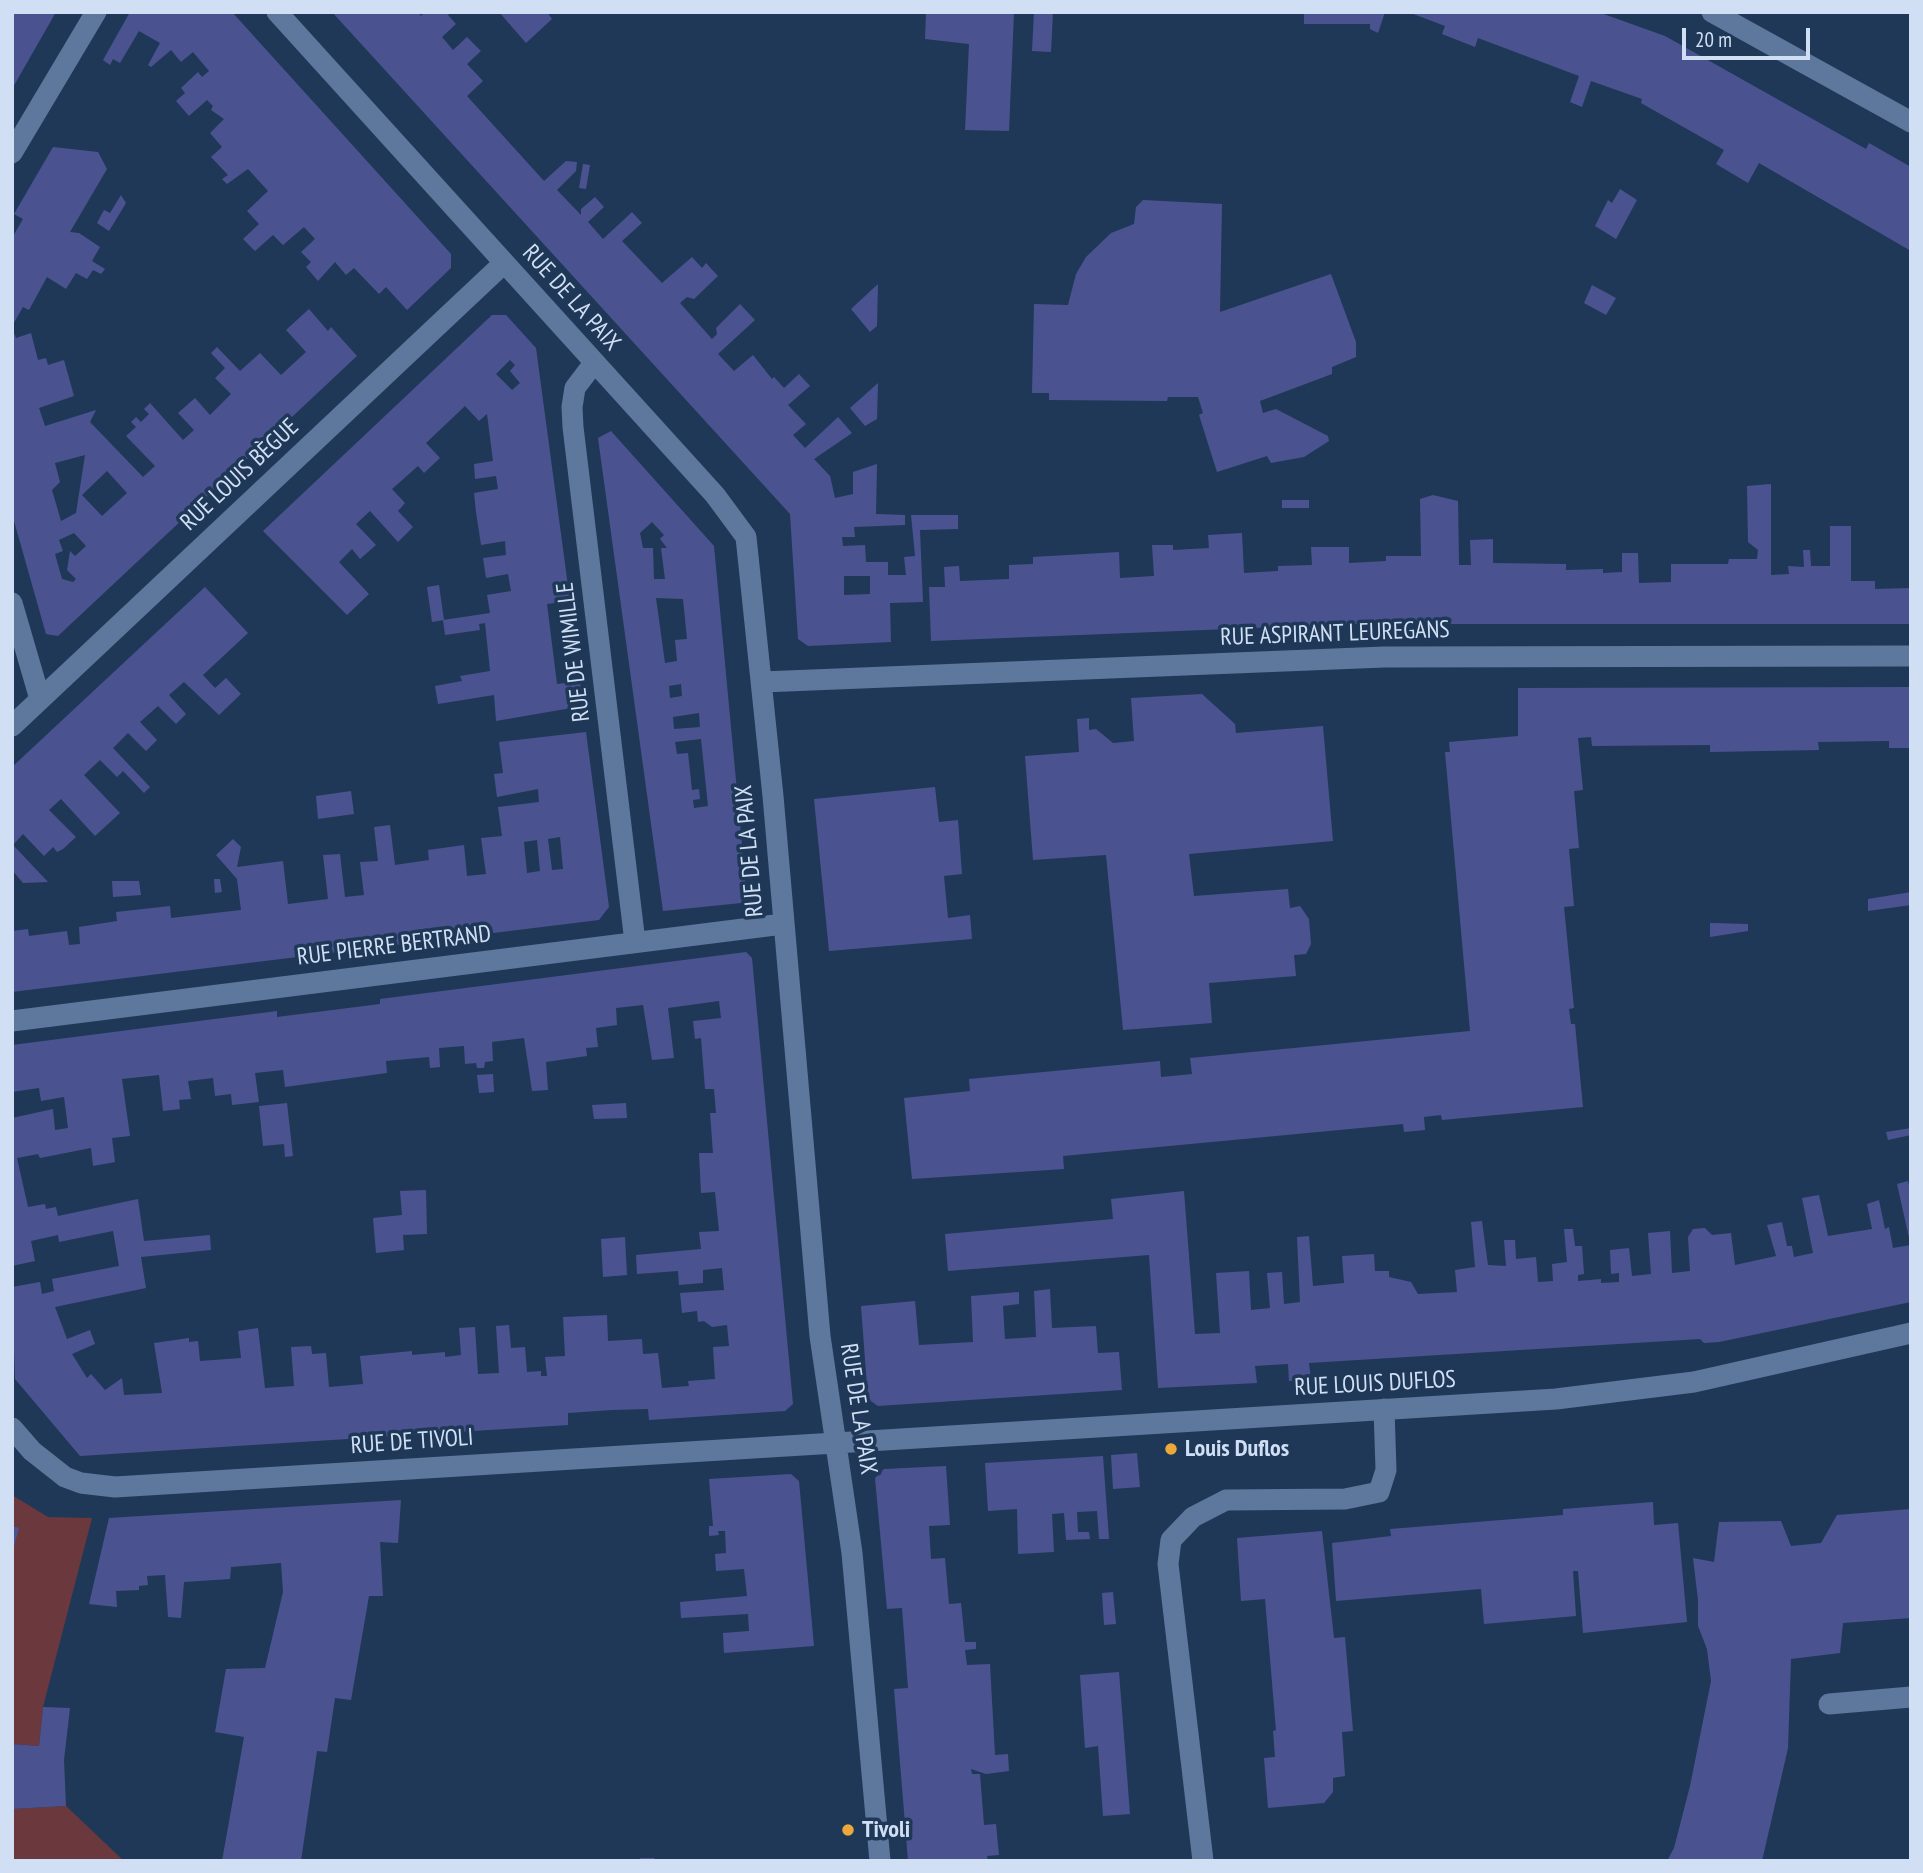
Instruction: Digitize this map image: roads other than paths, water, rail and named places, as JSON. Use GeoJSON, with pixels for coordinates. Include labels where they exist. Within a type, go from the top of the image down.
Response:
{"type":"FeatureCollection","features":[{"type":"Feature","properties":{"kind":"street"},"geometry":{"type":"LineString","coordinates":[[12,153],[96,12]]}},
{"type":"Feature","properties":{"kind":"street","name":"RUE DE LA PAIX"},"geometry":{"type":"LineString","coordinates":[[277,12],[715,495],[746,537],[762,682],[820,1336],[852,1553],[880,1861]]}},
{"type":"Feature","properties":{"kind":"street"},"geometry":{"type":"LineString","coordinates":[[1712,12],[1911,122]]}},
{"type":"Feature","properties":{"kind":"street","name":"RUE LOUIS BÈGUE"},"geometry":{"type":"LineString","coordinates":[[12,726],[504,263]]}},
{"type":"Feature","properties":{"kind":"street","name":"RUE DE WIMILLE"},"geometry":{"type":"LineString","coordinates":[[594,363],[575,388],[572,417],[635,942]]}},
{"type":"Feature","properties":{"kind":"street"},"geometry":{"type":"LineString","coordinates":[[12,603],[40,699]]}},
{"type":"Feature","properties":{"kind":"street","name":"RUE ASPIRANT LEUREGANS"},"geometry":{"type":"LineString","coordinates":[[762,682],[1384,657],[1911,656]]}},
{"type":"Feature","properties":{"kind":"street","name":"RUE PIERRE BERTRAND"},"geometry":{"type":"LineString","coordinates":[[12,1021],[783,924]]}},
{"type":"Feature","properties":{"kind":"street","name":"RUE LOUIS DUFLOS"},"geometry":{"type":"LineString","coordinates":[[836,1441],[1556,1399],[1659,1388],[1911,1333]]}},
{"type":"Feature","properties":{"kind":"street"},"geometry":{"type":"LineString","coordinates":[[1203,1861],[1168,1564],[1171,1540],[1193,1517],[1226,1500],[1345,1499],[1379,1492],[1386,1470],[1384,1409]]}},
{"type":"Feature","properties":{"kind":"street","name":"RUE DE TIVOLI"},"geometry":{"type":"LineString","coordinates":[[12,1428],[32,1451],[65,1477],[81,1483],[116,1488],[836,1441]]}},
{"type":"Feature","properties":{"kind":"street"},"geometry":{"type":"LineString","coordinates":[[1829,1704],[1911,1697]]}},
{"type":"Feature","properties":{"kind":"place","name":"Louis Duflos"},"geometry":{"type":"Point","coordinates":[1171,1449]}},
{"type":"Feature","properties":{"kind":"place","name":"Tivoli"},"geometry":{"type":"Point","coordinates":[848,1830]}}]}
